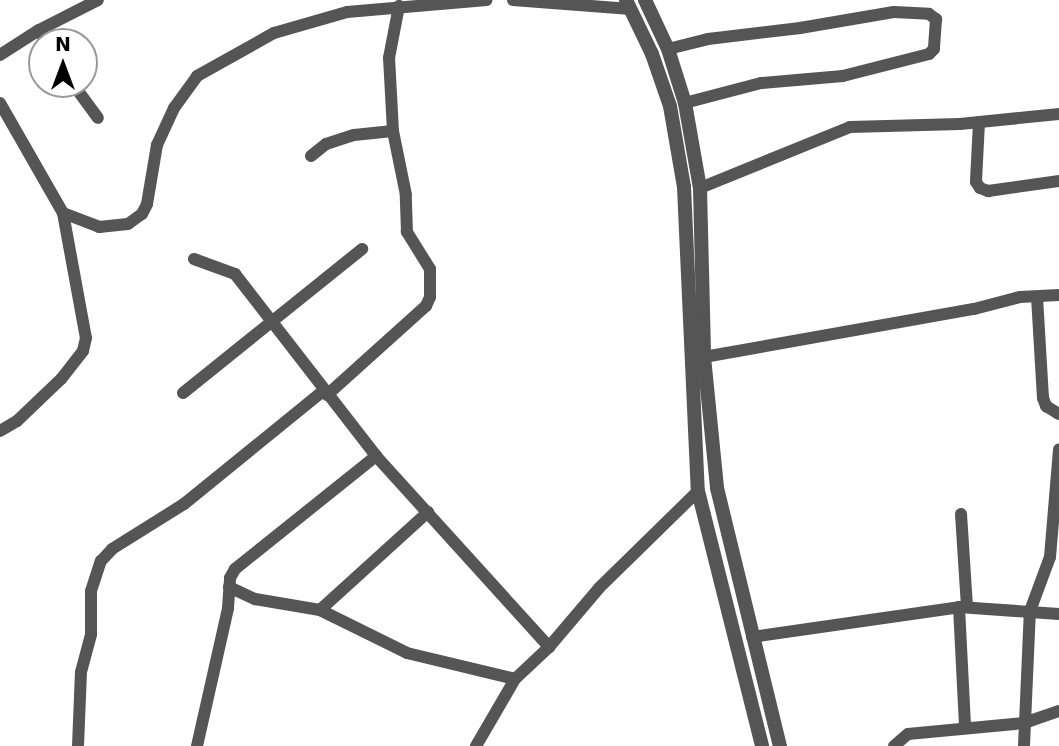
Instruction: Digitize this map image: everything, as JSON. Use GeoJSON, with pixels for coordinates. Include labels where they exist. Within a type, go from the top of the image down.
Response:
{"type":"FeatureCollection","features":[{"type":"Feature","properties":{"kind":"street"},"geometry":{"type":"LineString","coordinates":[[43,28],[98,0]]}},
{"type":"Feature","properties":{"kind":"street"},"geometry":{"type":"LineString","coordinates":[[62,213],[99,227],[128,224],[145,210],[157,145],[174,108],[197,76],[274,33],[368,5],[399,6],[486,0]]}},
{"type":"Feature","properties":{"kind":"street"},"geometry":{"type":"LineString","coordinates":[[513,0],[628,4],[652,54],[670,106],[684,187],[698,491],[762,746]]}},
{"type":"Feature","properties":{"kind":"street"},"geometry":{"type":"LineString","coordinates":[[645,0],[668,49],[685,103],[700,188],[704,357],[717,488],[780,746]]}},
{"type":"Feature","properties":{"kind":"street"},"geometry":{"type":"LineString","coordinates":[[78,746],[81,672],[91,634],[91,591],[101,561],[112,549],[184,504],[325,393],[426,306],[430,297],[430,269],[407,232],[406,195],[393,131],[389,58],[399,6]]}},
{"type":"Feature","properties":{"kind":"street"},"geometry":{"type":"LineString","coordinates":[[668,49],[708,39],[800,28],[894,12],[929,14],[936,19],[934,50],[929,54],[843,76],[761,83],[685,103]]}},
{"type":"Feature","properties":{"kind":"street"},"geometry":{"type":"LineString","coordinates":[[0,55],[28,37]]}},
{"type":"Feature","properties":{"kind":"street"},"geometry":{"type":"LineString","coordinates":[[84,98],[98,118]]}},
{"type":"Feature","properties":{"kind":"street"},"geometry":{"type":"LineString","coordinates":[[0,103],[62,213],[86,338],[83,351],[52,387],[17,421],[0,431]]}},
{"type":"Feature","properties":{"kind":"street"},"geometry":{"type":"LineString","coordinates":[[700,188],[850,127],[979,122],[1059,114]]}},
{"type":"Feature","properties":{"kind":"street"},"geometry":{"type":"LineString","coordinates":[[979,122],[976,182],[980,188],[988,191],[1059,181]]}},
{"type":"Feature","properties":{"kind":"street"},"geometry":{"type":"LineString","coordinates":[[311,156],[326,144],[354,135],[393,131]]}},
{"type":"Feature","properties":{"kind":"street"},"geometry":{"type":"LineString","coordinates":[[183,393],[362,249]]}},
{"type":"Feature","properties":{"kind":"street"},"geometry":{"type":"LineString","coordinates":[[194,259],[235,274],[376,456],[549,647]]}},
{"type":"Feature","properties":{"kind":"street"},"geometry":{"type":"LineString","coordinates":[[704,357],[1037,296],[1059,295]]}},
{"type":"Feature","properties":{"kind":"street"},"geometry":{"type":"LineString","coordinates":[[1037,296],[1043,398],[1051,412],[1059,414]]}},
{"type":"Feature","properties":{"kind":"street"},"geometry":{"type":"LineString","coordinates":[[1024,746],[1030,611],[1050,557],[1059,449]]}},
{"type":"Feature","properties":{"kind":"street"},"geometry":{"type":"LineString","coordinates":[[197,746],[227,616],[229,587],[236,569],[376,456]]}},
{"type":"Feature","properties":{"kind":"street"},"geometry":{"type":"LineString","coordinates":[[476,746],[515,678],[549,647],[600,587],[698,491]]}},
{"type":"Feature","properties":{"kind":"street"},"geometry":{"type":"LineString","coordinates":[[320,610],[428,512]]}},
{"type":"Feature","properties":{"kind":"street"},"geometry":{"type":"LineString","coordinates":[[961,514],[965,727]]}},
{"type":"Feature","properties":{"kind":"street"},"geometry":{"type":"LineString","coordinates":[[229,587],[255,599],[320,610],[407,653],[515,678]]}},
{"type":"Feature","properties":{"kind":"street"},"geometry":{"type":"LineString","coordinates":[[752,637],[963,606],[1059,614]]}},
{"type":"Feature","properties":{"kind":"street"},"geometry":{"type":"LineString","coordinates":[[894,746],[908,734],[1024,723],[1059,710]]}}]}
